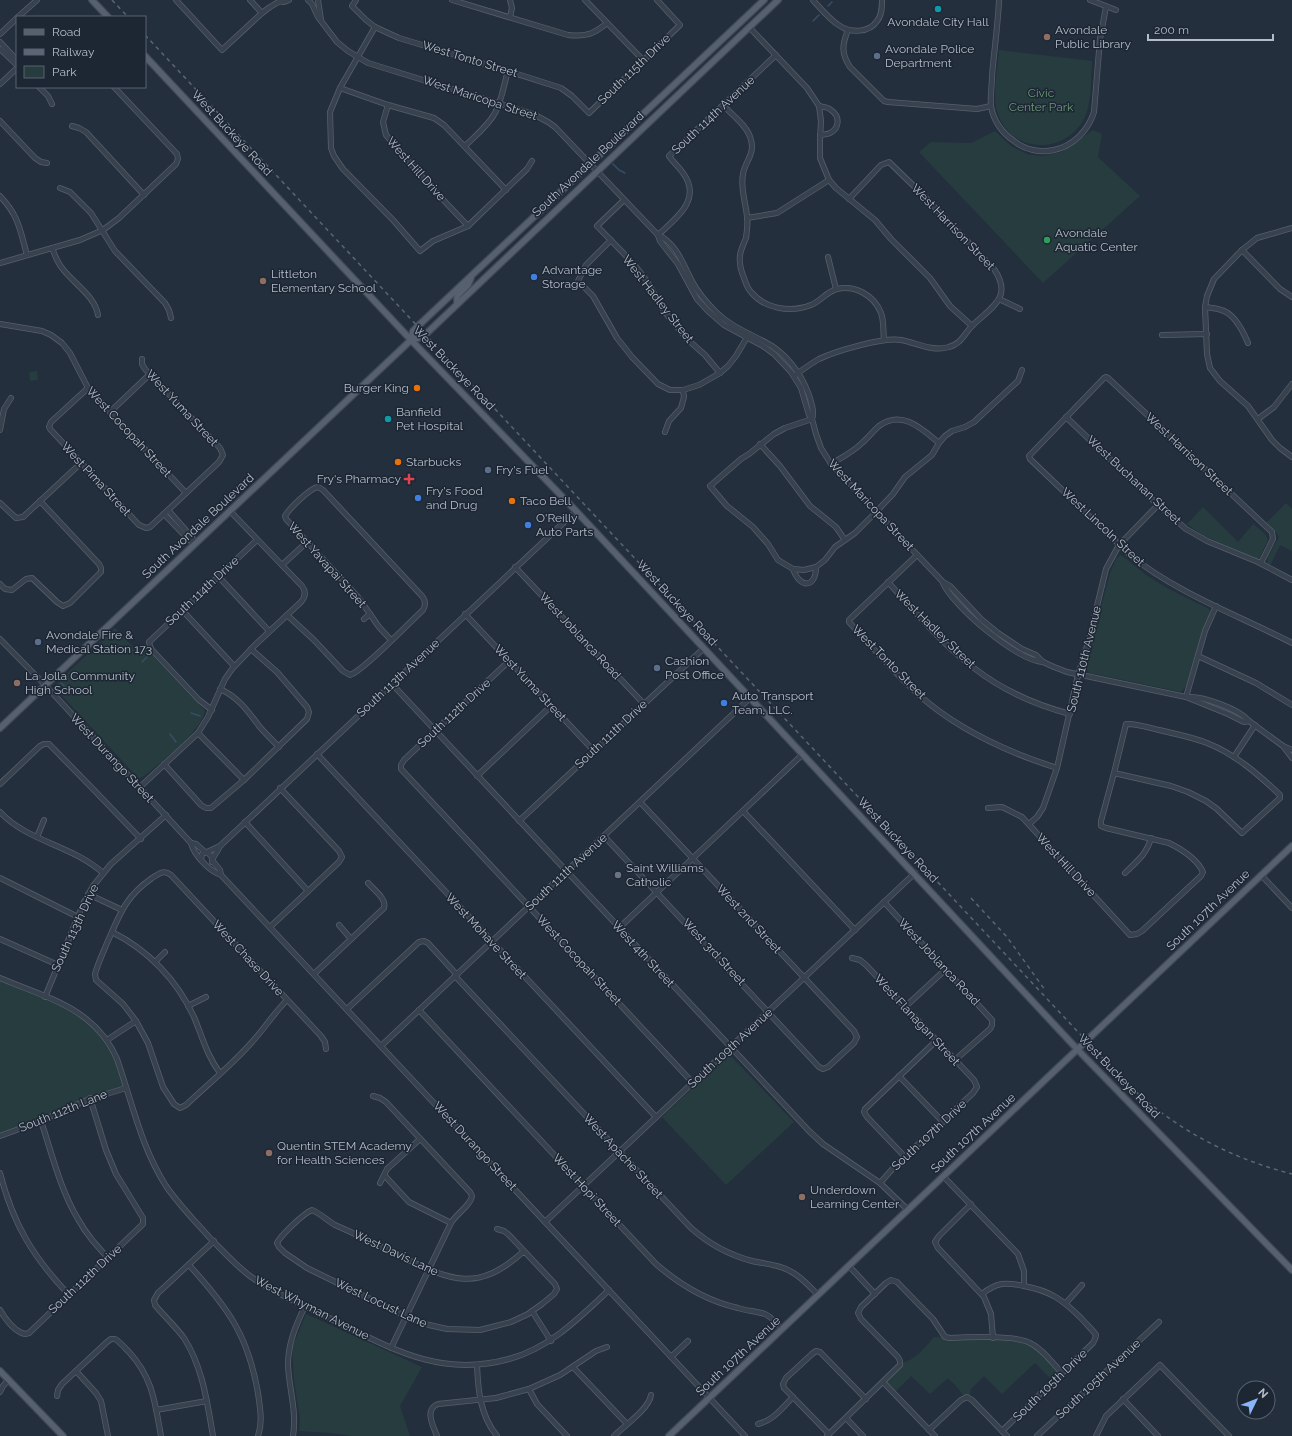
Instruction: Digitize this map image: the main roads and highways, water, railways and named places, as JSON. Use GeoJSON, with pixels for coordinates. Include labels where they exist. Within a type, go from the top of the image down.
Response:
{"type":"FeatureCollection","features":[{"type":"Feature","properties":{"kind":"main road"},"geometry":{"type":"LineString","coordinates":[[92,0],[107,16]]}},
{"type":"Feature","properties":{"kind":"main road","name":"South Avondale Boulevard"},"geometry":{"type":"LineString","coordinates":[[411,340],[413,331],[764,0]]}},
{"type":"Feature","properties":{"kind":"main road","name":"South Avondale Boulevard"},"geometry":{"type":"LineString","coordinates":[[0,728],[411,340],[422,338],[596,171],[778,0]]}},
{"type":"Feature","properties":{"kind":"main road","name":"West Buckeye Road"},"geometry":{"type":"LineString","coordinates":[[146,57],[411,340],[576,510],[915,873],[1077,1050],[1292,1270]]}},
{"type":"Feature","properties":{"kind":"main road"},"geometry":{"type":"LineString","coordinates":[[457,304],[457,296],[468,285],[472,275]]}},
{"type":"Feature","properties":{"kind":"main road","name":"South 107th Avenue"},"geometry":{"type":"LineString","coordinates":[[669,1436],[1292,846]]}},
{"type":"Feature","properties":{"kind":"main road"},"geometry":{"type":"LineString","coordinates":[[0,1371],[63,1436]]}},
{"type":"Feature","properties":{"kind":"waterway"},"geometry":{"type":"LineString","coordinates":[[828,6],[832,2]]}},
{"type":"Feature","properties":{"kind":"waterway"},"geometry":{"type":"LineString","coordinates":[[813,21],[819,15]]}},
{"type":"Feature","properties":{"kind":"waterway"},"geometry":{"type":"LineString","coordinates":[[613,164],[625,173]]}},
{"type":"Feature","properties":{"kind":"waterway"},"geometry":{"type":"LineString","coordinates":[[142,662],[147,657]]}},
{"type":"Feature","properties":{"kind":"waterway"},"geometry":{"type":"LineString","coordinates":[[61,683],[71,690],[84,692]]}},
{"type":"Feature","properties":{"kind":"waterway"},"geometry":{"type":"LineString","coordinates":[[191,713],[200,716]]}},
{"type":"Feature","properties":{"kind":"waterway"},"geometry":{"type":"LineString","coordinates":[[170,734],[176,742]]}},
{"type":"Feature","properties":{"kind":"railway"},"geometry":{"type":"LineString","coordinates":[[112,0],[127,16]]}},
{"type":"Feature","properties":{"kind":"railway"},"geometry":{"type":"LineString","coordinates":[[146,36],[1123,1080],[1161,1112],[1201,1138],[1245,1159],[1292,1174]]}},
{"type":"Feature","properties":{"kind":"railway"},"geometry":{"type":"LineString","coordinates":[[971,898],[1007,937],[1045,990]]}},
{"type":"Feature","properties":{"kind":"place","name":"Avondale City Hall"},"geometry":{"type":"Point","coordinates":[938,9]}},
{"type":"Feature","properties":{"kind":"place","name":"Avondale Public Library"},"geometry":{"type":"Point","coordinates":[1047,37]}},
{"type":"Feature","properties":{"kind":"place","name":"Avondale Police Department"},"geometry":{"type":"Point","coordinates":[877,56]}},
{"type":"Feature","properties":{"kind":"place","name":"Avondale Aquatic Center"},"geometry":{"type":"Point","coordinates":[1047,240]}},
{"type":"Feature","properties":{"kind":"place","name":"Advantage Storage"},"geometry":{"type":"Point","coordinates":[534,277]}},
{"type":"Feature","properties":{"kind":"place","name":"Littleton Elementary School"},"geometry":{"type":"Point","coordinates":[263,281]}},
{"type":"Feature","properties":{"kind":"place","name":"Burger King"},"geometry":{"type":"Point","coordinates":[417,388]}},
{"type":"Feature","properties":{"kind":"place","name":"Banfield Pet Hospital"},"geometry":{"type":"Point","coordinates":[388,419]}},
{"type":"Feature","properties":{"kind":"place","name":"Starbucks"},"geometry":{"type":"Point","coordinates":[398,462]}},
{"type":"Feature","properties":{"kind":"place","name":"Fry's Fuel"},"geometry":{"type":"Point","coordinates":[488,470]}},
{"type":"Feature","properties":{"kind":"place","name":"Fry's Pharmacy"},"geometry":{"type":"Point","coordinates":[409,479]}},
{"type":"Feature","properties":{"kind":"place","name":"Fry's Food and Drug"},"geometry":{"type":"Point","coordinates":[418,498]}},
{"type":"Feature","properties":{"kind":"place","name":"Taco Bell"},"geometry":{"type":"Point","coordinates":[512,501]}},
{"type":"Feature","properties":{"kind":"place","name":"O'Reilly Auto Parts"},"geometry":{"type":"Point","coordinates":[528,525]}},
{"type":"Feature","properties":{"kind":"place","name":"Avondale Fire & Medical Station 173"},"geometry":{"type":"Point","coordinates":[38,642]}},
{"type":"Feature","properties":{"kind":"place","name":"Cashion Post Office"},"geometry":{"type":"Point","coordinates":[657,668]}},
{"type":"Feature","properties":{"kind":"place","name":"La Jolla Community High School"},"geometry":{"type":"Point","coordinates":[17,683]}},
{"type":"Feature","properties":{"kind":"place","name":"Auto Transport Team, LLC."},"geometry":{"type":"Point","coordinates":[724,703]}},
{"type":"Feature","properties":{"kind":"place","name":"Saint Williams Catholic"},"geometry":{"type":"Point","coordinates":[618,875]}},
{"type":"Feature","properties":{"kind":"place","name":"Quentin STEM Academy for Health Sciences"},"geometry":{"type":"Point","coordinates":[269,1153]}},
{"type":"Feature","properties":{"kind":"place","name":"Underdown Learning Center"},"geometry":{"type":"Point","coordinates":[802,1197]}},
{"type":"Feature","properties":{"kind":"park label","name":"Civic Center Park"},"geometry":{"type":"Point","coordinates":[1041,100]}}]}
